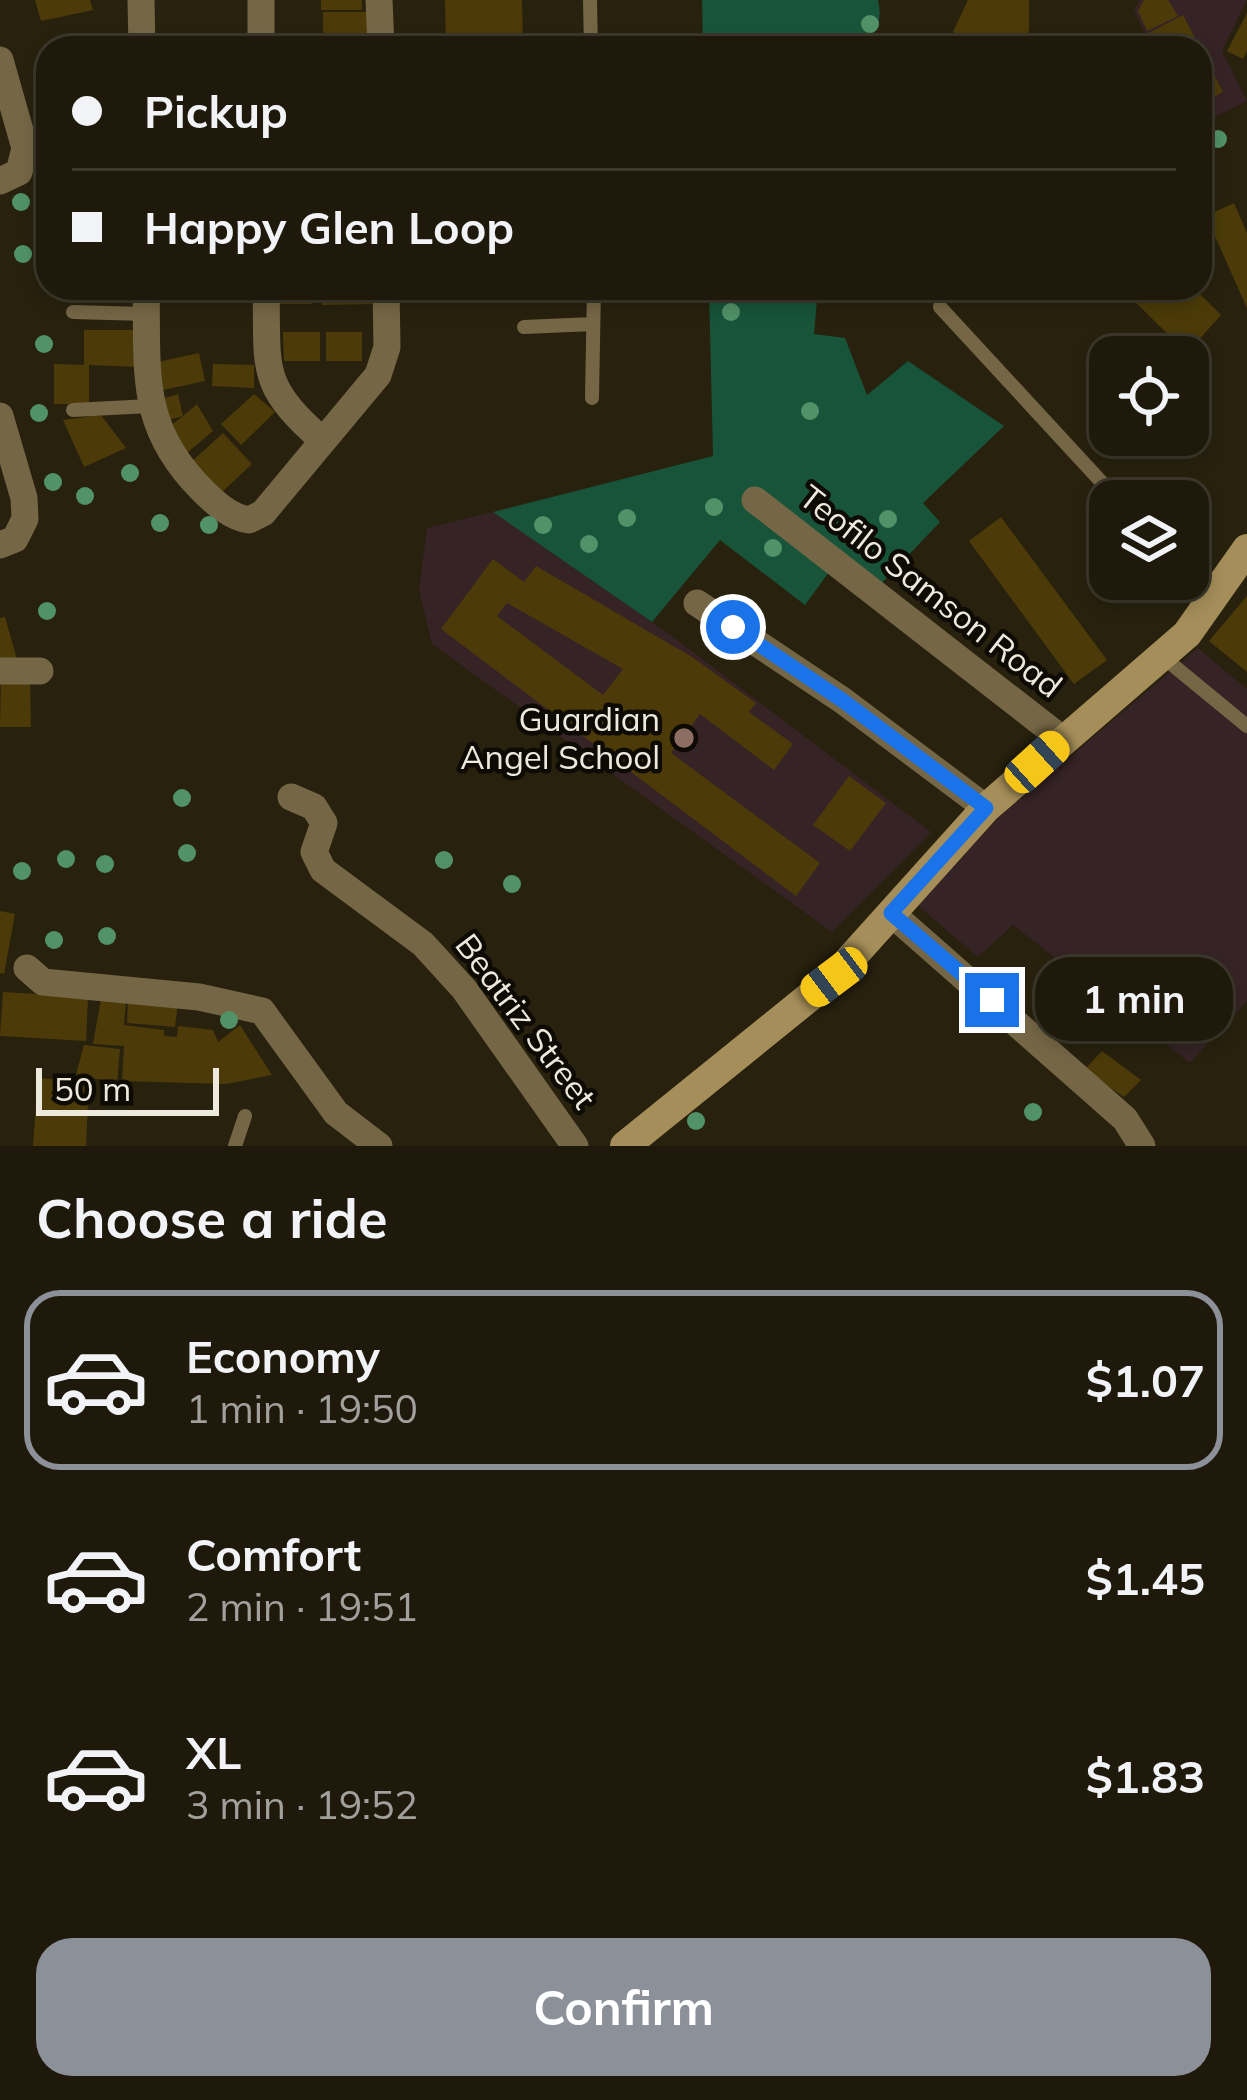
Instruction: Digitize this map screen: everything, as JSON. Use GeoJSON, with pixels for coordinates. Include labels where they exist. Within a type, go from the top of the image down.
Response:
{"type":"FeatureCollection","features":[{"type":"Feature","properties":{"kind":"main road"},"geometry":{"type":"LineString","coordinates":[[625,1146],[834,977],[986,808],[1162,656],[1213,602],[1247,549]]}},
{"type":"Feature","properties":{"kind":"street"},"geometry":{"type":"LineString","coordinates":[[141,0],[142,36]]}},
{"type":"Feature","properties":{"kind":"street"},"geometry":{"type":"LineString","coordinates":[[260,0],[262,36]]}},
{"type":"Feature","properties":{"kind":"street"},"geometry":{"type":"LineString","coordinates":[[380,0],[380,36]]}},
{"type":"Feature","properties":{"kind":"street"},"geometry":{"type":"LineString","coordinates":[[0,60],[25,148],[20,172],[0,181]]}},
{"type":"Feature","properties":{"kind":"street"},"geometry":{"type":"LineString","coordinates":[[267,300],[270,382],[284,406],[323,441]]}},
{"type":"Feature","properties":{"kind":"street"},"geometry":{"type":"LineString","coordinates":[[147,301],[150,406],[167,450],[184,472],[241,519],[263,513],[384,362],[386,300]]}},
{"type":"Feature","properties":{"kind":"street"},"geometry":{"type":"LineString","coordinates":[[0,416],[25,519],[15,538],[0,545]]}},
{"type":"Feature","properties":{"kind":"street","name":"Teofilo Samson Road"},"geometry":{"type":"LineString","coordinates":[[755,500],[1062,739]]}},
{"type":"Feature","properties":{"kind":"street"},"geometry":{"type":"LineString","coordinates":[[697,603],[842,700],[986,808]]}},
{"type":"Feature","properties":{"kind":"street"},"geometry":{"type":"LineString","coordinates":[[0,671],[40,670]]}},
{"type":"Feature","properties":{"kind":"street","name":"Beatriz Street"},"geometry":{"type":"LineString","coordinates":[[291,797],[314,807],[324,823],[314,852],[323,870],[423,944],[464,989],[575,1146]]}},
{"type":"Feature","properties":{"kind":"street"},"geometry":{"type":"LineString","coordinates":[[891,913],[1125,1119],[1142,1146]]}},
{"type":"Feature","properties":{"kind":"street"},"geometry":{"type":"LineString","coordinates":[[27,968],[43,982],[199,997],[262,1011],[336,1113],[379,1146]]}},
{"type":"Feature","properties":{"kind":"lane"},"geometry":{"type":"LineString","coordinates":[[590,0],[591,36]]}},
{"type":"Feature","properties":{"kind":"lane"},"geometry":{"type":"LineString","coordinates":[[592,398],[594,300]]}},
{"type":"Feature","properties":{"kind":"lane"},"geometry":{"type":"LineString","coordinates":[[74,312],[147,301]]}},
{"type":"Feature","properties":{"kind":"lane"},"geometry":{"type":"LineString","coordinates":[[940,308],[1100,480]]}},
{"type":"Feature","properties":{"kind":"lane"},"geometry":{"type":"LineString","coordinates":[[524,327],[593,324]]}},
{"type":"Feature","properties":{"kind":"lane"},"geometry":{"type":"LineString","coordinates":[[74,410],[150,406]]}},
{"type":"Feature","properties":{"kind":"lane"},"geometry":{"type":"LineString","coordinates":[[1209,598],[1213,602]]}},
{"type":"Feature","properties":{"kind":"lane"},"geometry":{"type":"LineString","coordinates":[[1162,656],[1247,726]]}},
{"type":"Feature","properties":{"kind":"lane"},"geometry":{"type":"LineString","coordinates":[[235,1146],[245,1116]]}},
{"type":"Feature","properties":{"kind":"shaded area"},"geometry":{"type":"Polygon","coordinates":[[[1140,0],[1247,0],[1222,51],[1247,101],[1212,119],[1212,36],[1146,36],[1134,10],[1140,0]]]}},
{"type":"Feature","properties":{"kind":"shaded area","name":"Guardian Angel School"},"geometry":{"type":"Polygon","coordinates":[[[493,512],[669,634],[931,832],[832,932],[432,644],[419,590],[427,528],[493,512]]]}},
{"type":"Feature","properties":{"kind":"shaded area"},"geometry":{"type":"Polygon","coordinates":[[[1198,648],[1247,689],[1247,1001],[1190,1063],[1013,925],[978,957],[916,904],[999,817],[1198,648]]]}},
{"type":"Feature","properties":{"kind":"green space"},"geometry":{"type":"Polygon","coordinates":[[[702,0],[878,0],[879,20],[871,36],[703,36],[702,0]]]}},
{"type":"Feature","properties":{"kind":"green space"},"geometry":{"type":"Polygon","coordinates":[[[709,300],[817,300],[814,334],[845,338],[867,395],[908,361],[1004,426],[923,503],[940,522],[878,587],[840,557],[805,605],[720,540],[652,622],[493,512],[713,456],[709,300]]]}},
{"type":"Feature","properties":{"kind":"building"},"geometry":{"type":"Polygon","coordinates":[[[35,0],[90,0],[93,10],[41,21],[35,0]]]}},
{"type":"Feature","properties":{"kind":"building"},"geometry":{"type":"Polygon","coordinates":[[[321,0],[362,0],[362,10],[321,10],[321,0]]]}},
{"type":"Feature","properties":{"kind":"building"},"geometry":{"type":"Polygon","coordinates":[[[445,0],[522,0],[523,36],[446,36],[445,0]]]}},
{"type":"Feature","properties":{"kind":"building"},"geometry":{"type":"Polygon","coordinates":[[[968,0],[1029,0],[1026,36],[953,32],[968,0]]]}},
{"type":"Feature","properties":{"kind":"building"},"geometry":{"type":"Polygon","coordinates":[[[1144,0],[1168,0],[1178,16],[1147,31],[1138,11],[1144,0]]]}},
{"type":"Feature","properties":{"kind":"building"},"geometry":{"type":"Polygon","coordinates":[[[323,12],[372,12],[372,36],[323,36],[323,12]]]}},
{"type":"Feature","properties":{"kind":"building"},"geometry":{"type":"Polygon","coordinates":[[[1247,13],[1247,51],[1243,59],[1227,51],[1247,13]]]}},
{"type":"Feature","properties":{"kind":"building"},"geometry":{"type":"Polygon","coordinates":[[[1183,15],[1194,36],[1148,36],[1183,15]]]}},
{"type":"Feature","properties":{"kind":"building"},"geometry":{"type":"Polygon","coordinates":[[[1212,71],[1223,92],[1212,98],[1212,71]]]}},
{"type":"Feature","properties":{"kind":"building"},"geometry":{"type":"Polygon","coordinates":[[[1234,203],[1247,233],[1247,308],[1212,229],[1212,213],[1234,203]]]}},
{"type":"Feature","properties":{"kind":"building"},"geometry":{"type":"Polygon","coordinates":[[[276,300],[312,300],[312,304],[276,304],[276,300]]]}},
{"type":"Feature","properties":{"kind":"building"},"geometry":{"type":"Polygon","coordinates":[[[322,300],[376,300],[376,304],[322,305],[322,300]]]}},
{"type":"Feature","properties":{"kind":"building"},"geometry":{"type":"Polygon","coordinates":[[[1133,300],[1206,300],[1221,315],[1202,336],[1170,336],[1133,300]]]}},
{"type":"Feature","properties":{"kind":"building"},"geometry":{"type":"Polygon","coordinates":[[[84,330],[138,330],[138,367],[89,365],[89,404],[54,404],[54,364],[84,365],[84,330]]]}},
{"type":"Feature","properties":{"kind":"building"},"geometry":{"type":"Polygon","coordinates":[[[283,332],[320,332],[320,361],[284,361],[283,332]]]}},
{"type":"Feature","properties":{"kind":"building"},"geometry":{"type":"Polygon","coordinates":[[[326,332],[362,332],[362,361],[326,361],[326,332]]]}},
{"type":"Feature","properties":{"kind":"building"},"geometry":{"type":"Polygon","coordinates":[[[199,353],[205,381],[159,391],[153,363],[199,353]]]}},
{"type":"Feature","properties":{"kind":"building"},"geometry":{"type":"Polygon","coordinates":[[[213,364],[254,365],[254,388],[212,386],[213,364]]]}},
{"type":"Feature","properties":{"kind":"building"},"geometry":{"type":"Polygon","coordinates":[[[178,394],[183,416],[164,421],[158,400],[178,394]]]}},
{"type":"Feature","properties":{"kind":"building"},"geometry":{"type":"Polygon","coordinates":[[[254,394],[275,412],[241,445],[221,424],[254,394]]]}},
{"type":"Feature","properties":{"kind":"building"},"geometry":{"type":"Polygon","coordinates":[[[197,404],[213,431],[182,457],[163,432],[197,404]]]}},
{"type":"Feature","properties":{"kind":"building"},"geometry":{"type":"Polygon","coordinates":[[[101,415],[126,448],[84,467],[63,420],[101,415]]]}},
{"type":"Feature","properties":{"kind":"building"},"geometry":{"type":"Polygon","coordinates":[[[223,433],[252,464],[220,494],[188,465],[223,433]]]}},
{"type":"Feature","properties":{"kind":"building"},"geometry":{"type":"Polygon","coordinates":[[[1001,517],[1107,660],[1074,684],[969,541],[1001,517]]]}},
{"type":"Feature","properties":{"kind":"building"},"geometry":{"type":"Polygon","coordinates":[[[493,559],[524,582],[536,566],[692,657],[756,703],[749,712],[793,744],[774,770],[700,714],[671,753],[820,863],[796,896],[441,629],[493,559]],[[507,603],[497,616],[603,695],[623,669],[507,603]]]}},
{"type":"Feature","properties":{"kind":"building"},"geometry":{"type":"Polygon","coordinates":[[[1247,596],[1247,672],[1209,641],[1247,596]]]}},
{"type":"Feature","properties":{"kind":"building"},"geometry":{"type":"Polygon","coordinates":[[[5,617],[19,666],[0,667],[0,618],[5,617]]]}},
{"type":"Feature","properties":{"kind":"building"},"geometry":{"type":"Polygon","coordinates":[[[30,675],[31,727],[0,727],[1,677],[30,675]]]}},
{"type":"Feature","properties":{"kind":"building"},"geometry":{"type":"Polygon","coordinates":[[[849,776],[886,803],[850,851],[813,825],[849,776]]]}},
{"type":"Feature","properties":{"kind":"building"},"geometry":{"type":"Polygon","coordinates":[[[0,911],[15,914],[4,974],[0,973],[0,911]]]}},
{"type":"Feature","properties":{"kind":"building"},"geometry":{"type":"Polygon","coordinates":[[[3,992],[88,997],[86,1041],[0,1036],[3,992]]]}},
{"type":"Feature","properties":{"kind":"building"},"geometry":{"type":"Polygon","coordinates":[[[101,999],[126,1000],[124,1025],[164,1030],[164,1036],[177,1037],[178,1026],[213,1030],[218,1042],[240,1025],[272,1075],[226,1084],[122,1081],[124,1046],[93,1044],[101,999]]]}},
{"type":"Feature","properties":{"kind":"building"},"geometry":{"type":"Polygon","coordinates":[[[128,999],[178,1002],[175,1027],[127,1023],[128,999]]]}},
{"type":"Feature","properties":{"kind":"building"},"geometry":{"type":"Polygon","coordinates":[[[84,1045],[120,1049],[117,1084],[76,1074],[84,1045]]]}},
{"type":"Feature","properties":{"kind":"building"},"geometry":{"type":"Polygon","coordinates":[[[1102,1051],[1141,1080],[1124,1097],[1084,1070],[1102,1051]]]}},
{"type":"Feature","properties":{"kind":"building"},"geometry":{"type":"Polygon","coordinates":[[[38,1078],[89,1082],[86,1146],[33,1146],[38,1078]]]}},
{"type":"Feature","properties":{"kind":"place","name":"Guardian Angel School"},"geometry":{"type":"Point","coordinates":[684,738]}},
{"type":"Feature","properties":{"kind":"route"},"geometry":{"type":"LineString","coordinates":[[733,627],[842,700],[986,808],[891,913],[992,1000]]}}]}
